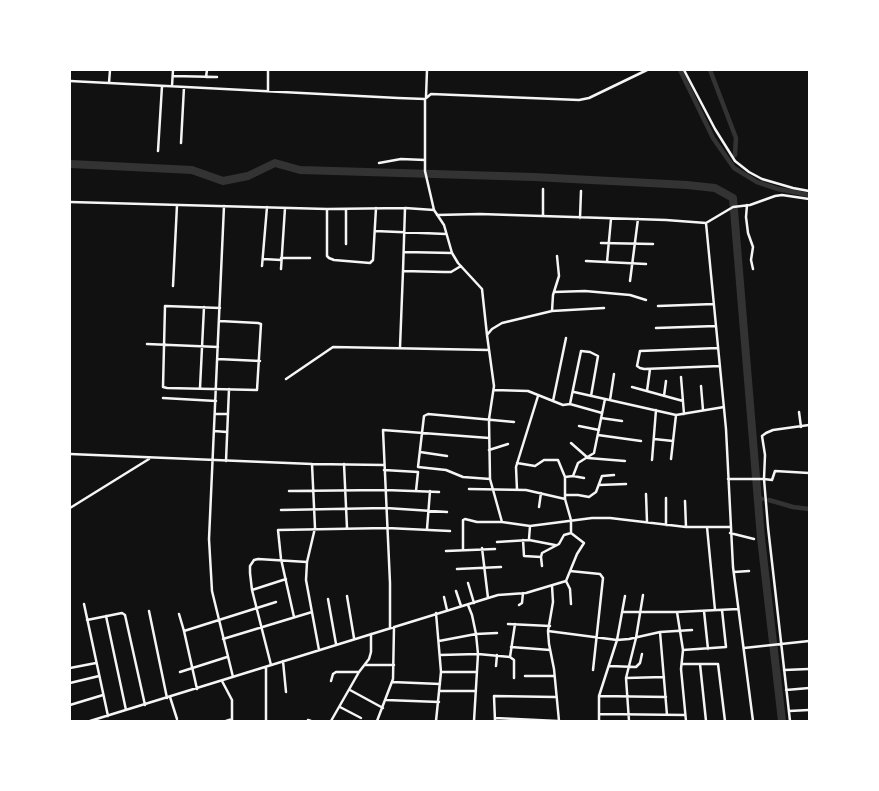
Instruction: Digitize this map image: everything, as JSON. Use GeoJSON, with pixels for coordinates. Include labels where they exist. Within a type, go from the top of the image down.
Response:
{"type":"FeatureCollection","features":[{"type":"Feature","properties":{"kind":"street"},"geometry":{"type":"LineString","coordinates":[[109,83],[110,70]]}},
{"type":"Feature","properties":{"kind":"street"},"geometry":{"type":"LineString","coordinates":[[172,86],[173,70]]}},
{"type":"Feature","properties":{"kind":"street"},"geometry":{"type":"LineString","coordinates":[[206,70],[206,77]]}},
{"type":"Feature","properties":{"kind":"street"},"geometry":{"type":"LineString","coordinates":[[268,70],[268,91]]}},
{"type":"Feature","properties":{"kind":"street"},"geometry":{"type":"LineString","coordinates":[[427,70],[426,178],[434,210],[443,222],[452,253],[482,289],[494,390],[489,419],[490,479],[502,522]]}},
{"type":"Feature","properties":{"kind":"street"},"geometry":{"type":"LineString","coordinates":[[70,81],[426,98],[431,94],[582,100],[647,70]]}},
{"type":"Feature","properties":{"kind":"street"},"geometry":{"type":"LineString","coordinates":[[684,70],[715,129],[735,161],[762,179],[782,186],[809,190]]}},
{"type":"Feature","properties":{"kind":"street"},"geometry":{"type":"LineString","coordinates":[[173,76],[217,77]]}},
{"type":"Feature","properties":{"kind":"street"},"geometry":{"type":"LineString","coordinates":[[158,151],[162,86]]}},
{"type":"Feature","properties":{"kind":"street"},"geometry":{"type":"LineString","coordinates":[[181,143],[184,87]]}},
{"type":"Feature","properties":{"kind":"street"},"geometry":{"type":"LineString","coordinates":[[379,162],[401,159],[425,160]]}},
{"type":"Feature","properties":{"kind":"street"},"geometry":{"type":"LineString","coordinates":[[542,216],[544,189]]}},
{"type":"Feature","properties":{"kind":"street"},"geometry":{"type":"LineString","coordinates":[[580,191],[580,218]]}},
{"type":"Feature","properties":{"kind":"street"},"geometry":{"type":"LineString","coordinates":[[706,223],[733,207],[747,205],[779,195],[809,199]]}},
{"type":"Feature","properties":{"kind":"street"},"geometry":{"type":"LineString","coordinates":[[70,202],[434,210]]}},
{"type":"Feature","properties":{"kind":"street"},"geometry":{"type":"LineString","coordinates":[[173,286],[177,205]]}},
{"type":"Feature","properties":{"kind":"street"},"geometry":{"type":"LineString","coordinates":[[747,205],[746,217],[748,233],[753,247],[751,260],[753,269]]}},
{"type":"Feature","properties":{"kind":"street"},"geometry":{"type":"LineString","coordinates":[[224,206],[210,548],[211,586],[233,677]]}},
{"type":"Feature","properties":{"kind":"street"},"geometry":{"type":"LineString","coordinates":[[262,266],[267,207]]}},
{"type":"Feature","properties":{"kind":"street"},"geometry":{"type":"LineString","coordinates":[[281,269],[285,208]]}},
{"type":"Feature","properties":{"kind":"street"},"geometry":{"type":"LineString","coordinates":[[327,209],[327,256],[331,259],[372,262],[376,208]]}},
{"type":"Feature","properties":{"kind":"street"},"geometry":{"type":"LineString","coordinates":[[400,347],[406,208]]}},
{"type":"Feature","properties":{"kind":"street"},"geometry":{"type":"LineString","coordinates":[[346,209],[346,244]]}},
{"type":"Feature","properties":{"kind":"street"},"geometry":{"type":"LineString","coordinates":[[437,215],[480,214],[702,221],[706,223]]}},
{"type":"Feature","properties":{"kind":"street"},"geometry":{"type":"LineString","coordinates":[[607,262],[611,219]]}},
{"type":"Feature","properties":{"kind":"street"},"geometry":{"type":"LineString","coordinates":[[630,281],[638,219]]}},
{"type":"Feature","properties":{"kind":"street"},"geometry":{"type":"LineString","coordinates":[[706,223],[724,407],[730,533],[753,721]]}},
{"type":"Feature","properties":{"kind":"street"},"geometry":{"type":"LineString","coordinates":[[374,231],[446,234]]}},
{"type":"Feature","properties":{"kind":"street"},"geometry":{"type":"LineString","coordinates":[[601,243],[653,244]]}},
{"type":"Feature","properties":{"kind":"street"},"geometry":{"type":"LineString","coordinates":[[404,252],[452,253]]}},
{"type":"Feature","properties":{"kind":"street"},"geometry":{"type":"LineString","coordinates":[[552,311],[554,292],[559,276],[557,256]]}},
{"type":"Feature","properties":{"kind":"street"},"geometry":{"type":"LineString","coordinates":[[263,259],[310,258]]}},
{"type":"Feature","properties":{"kind":"street"},"geometry":{"type":"LineString","coordinates":[[586,261],[646,264]]}},
{"type":"Feature","properties":{"kind":"street"},"geometry":{"type":"LineString","coordinates":[[402,271],[451,272],[461,266]]}},
{"type":"Feature","properties":{"kind":"street"},"geometry":{"type":"LineString","coordinates":[[554,292],[585,291],[630,295],[646,300]]}},
{"type":"Feature","properties":{"kind":"street"},"geometry":{"type":"LineString","coordinates":[[658,306],[714,304]]}},
{"type":"Feature","properties":{"kind":"street"},"geometry":{"type":"LineString","coordinates":[[220,308],[165,306],[163,387],[258,390],[261,324],[220,321]]}},
{"type":"Feature","properties":{"kind":"street"},"geometry":{"type":"LineString","coordinates":[[200,388],[204,307]]}},
{"type":"Feature","properties":{"kind":"street"},"geometry":{"type":"LineString","coordinates":[[487,335],[492,328],[502,323],[552,311],[604,308]]}},
{"type":"Feature","properties":{"kind":"street"},"geometry":{"type":"LineString","coordinates":[[656,328],[716,326]]}},
{"type":"Feature","properties":{"kind":"street"},"geometry":{"type":"LineString","coordinates":[[553,402],[566,338]]}},
{"type":"Feature","properties":{"kind":"street"},"geometry":{"type":"LineString","coordinates":[[147,344],[218,347]]}},
{"type":"Feature","properties":{"kind":"street"},"geometry":{"type":"LineString","coordinates":[[286,379],[333,347],[489,350]]}},
{"type":"Feature","properties":{"kind":"street"},"geometry":{"type":"LineString","coordinates":[[718,348],[640,351],[637,366],[640,368],[720,366]]}},
{"type":"Feature","properties":{"kind":"street"},"geometry":{"type":"LineString","coordinates":[[570,404],[581,351],[590,352],[598,358],[591,396]]}},
{"type":"Feature","properties":{"kind":"street"},"geometry":{"type":"LineString","coordinates":[[218,359],[260,361]]}},
{"type":"Feature","properties":{"kind":"street"},"geometry":{"type":"LineString","coordinates":[[647,391],[650,368]]}},
{"type":"Feature","properties":{"kind":"street"},"geometry":{"type":"LineString","coordinates":[[610,400],[614,374]]}},
{"type":"Feature","properties":{"kind":"street"},"geometry":{"type":"LineString","coordinates":[[681,377],[684,414]]}},
{"type":"Feature","properties":{"kind":"street"},"geometry":{"type":"LineString","coordinates":[[664,396],[666,381]]}},
{"type":"Feature","properties":{"kind":"street"},"geometry":{"type":"LineString","coordinates":[[701,386],[704,410]]}},
{"type":"Feature","properties":{"kind":"street"},"geometry":{"type":"LineString","coordinates":[[632,387],[683,401]]}},
{"type":"Feature","properties":{"kind":"street"},"geometry":{"type":"LineString","coordinates":[[226,461],[229,389]]}},
{"type":"Feature","properties":{"kind":"street"},"geometry":{"type":"LineString","coordinates":[[494,390],[528,391],[563,405],[570,404],[602,412]]}},
{"type":"Feature","properties":{"kind":"street"},"geometry":{"type":"LineString","coordinates":[[574,392],[676,415],[724,407]]}},
{"type":"Feature","properties":{"kind":"street"},"geometry":{"type":"LineString","coordinates":[[517,490],[515,476],[517,463],[538,396]]}},
{"type":"Feature","properties":{"kind":"street"},"geometry":{"type":"LineString","coordinates":[[163,398],[216,401]]}},
{"type":"Feature","properties":{"kind":"street"},"geometry":{"type":"LineString","coordinates":[[573,476],[578,463],[588,458],[594,452],[605,399]]}},
{"type":"Feature","properties":{"kind":"street"},"geometry":{"type":"LineString","coordinates":[[652,460],[656,410]]}},
{"type":"Feature","properties":{"kind":"street"},"geometry":{"type":"LineString","coordinates":[[799,412],[801,427]]}},
{"type":"Feature","properties":{"kind":"street"},"geometry":{"type":"LineString","coordinates":[[215,414],[228,414]]}},
{"type":"Feature","properties":{"kind":"street"},"geometry":{"type":"LineString","coordinates":[[416,491],[424,416],[428,414],[514,422]]}},
{"type":"Feature","properties":{"kind":"street"},"geometry":{"type":"LineString","coordinates":[[671,459],[676,415]]}},
{"type":"Feature","properties":{"kind":"street"},"geometry":{"type":"LineString","coordinates":[[601,418],[622,421]]}},
{"type":"Feature","properties":{"kind":"street"},"geometry":{"type":"LineString","coordinates":[[790,721],[764,478],[766,462],[763,435],[773,430],[809,425]]}},
{"type":"Feature","properties":{"kind":"street"},"geometry":{"type":"LineString","coordinates":[[579,426],[598,430]]}},
{"type":"Feature","properties":{"kind":"street"},"geometry":{"type":"LineString","coordinates":[[377,721],[392,682],[394,665],[383,430],[489,438]]}},
{"type":"Feature","properties":{"kind":"street"},"geometry":{"type":"LineString","coordinates":[[214,431],[227,432]]}},
{"type":"Feature","properties":{"kind":"street"},"geometry":{"type":"LineString","coordinates":[[598,435],[641,440]]}},
{"type":"Feature","properties":{"kind":"street"},"geometry":{"type":"LineString","coordinates":[[654,439],[673,442]]}},
{"type":"Feature","properties":{"kind":"street"},"geometry":{"type":"LineString","coordinates":[[571,443],[588,458],[625,461]]}},
{"type":"Feature","properties":{"kind":"street"},"geometry":{"type":"LineString","coordinates":[[489,450],[508,444]]}},
{"type":"Feature","properties":{"kind":"street"},"geometry":{"type":"LineString","coordinates":[[420,452],[447,456]]}},
{"type":"Feature","properties":{"kind":"street"},"geometry":{"type":"LineString","coordinates":[[70,454],[213,461],[384,465]]}},
{"type":"Feature","properties":{"kind":"street"},"geometry":{"type":"LineString","coordinates":[[70,508],[150,458]]}},
{"type":"Feature","properties":{"kind":"street"},"geometry":{"type":"LineString","coordinates":[[517,463],[535,466],[544,460],[557,460],[565,477],[565,499],[571,520],[571,532],[584,543],[566,581],[570,589],[571,604]]}},
{"type":"Feature","properties":{"kind":"street"},"geometry":{"type":"LineString","coordinates":[[312,464],[315,528],[307,562],[306,582],[319,650]]}},
{"type":"Feature","properties":{"kind":"street"},"geometry":{"type":"LineString","coordinates":[[344,464],[347,528]]}},
{"type":"Feature","properties":{"kind":"street"},"geometry":{"type":"LineString","coordinates":[[418,467],[446,470],[463,477],[490,479]]}},
{"type":"Feature","properties":{"kind":"street"},"geometry":{"type":"LineString","coordinates":[[384,470],[418,472]]}},
{"type":"Feature","properties":{"kind":"street"},"geometry":{"type":"LineString","coordinates":[[728,479],[764,478],[772,480],[775,471],[809,473]]}},
{"type":"Feature","properties":{"kind":"street"},"geometry":{"type":"LineString","coordinates":[[565,495],[589,497],[596,492],[602,476],[614,475]]}},
{"type":"Feature","properties":{"kind":"street"},"geometry":{"type":"LineString","coordinates":[[565,477],[584,478]]}},
{"type":"Feature","properties":{"kind":"street"},"geometry":{"type":"LineString","coordinates":[[599,485],[626,484]]}},
{"type":"Feature","properties":{"kind":"street"},"geometry":{"type":"LineString","coordinates":[[469,489],[517,490],[565,499]]}},
{"type":"Feature","properties":{"kind":"street"},"geometry":{"type":"LineString","coordinates":[[289,491],[385,490],[439,492]]}},
{"type":"Feature","properties":{"kind":"street"},"geometry":{"type":"LineString","coordinates":[[427,529],[430,491]]}},
{"type":"Feature","properties":{"kind":"street"},"geometry":{"type":"LineString","coordinates":[[540,507],[541,493]]}},
{"type":"Feature","properties":{"kind":"street"},"geometry":{"type":"LineString","coordinates":[[646,494],[647,522]]}},
{"type":"Feature","properties":{"kind":"street"},"geometry":{"type":"LineString","coordinates":[[666,498],[666,524]]}},
{"type":"Feature","properties":{"kind":"street"},"geometry":{"type":"LineString","coordinates":[[685,501],[686,527]]}},
{"type":"Feature","properties":{"kind":"street"},"geometry":{"type":"LineString","coordinates":[[281,510],[386,508],[447,512]]}},
{"type":"Feature","properties":{"kind":"street"},"geometry":{"type":"LineString","coordinates":[[463,550],[464,519],[477,522],[502,522],[530,526],[571,520],[610,518],[686,527],[730,527]]}},
{"type":"Feature","properties":{"kind":"street"},"geometry":{"type":"LineString","coordinates":[[529,540],[530,526]]}},
{"type":"Feature","properties":{"kind":"street"},"geometry":{"type":"LineString","coordinates":[[707,527],[715,610]]}},
{"type":"Feature","properties":{"kind":"street"},"geometry":{"type":"LineString","coordinates":[[294,617],[278,530],[388,528],[450,531]]}},
{"type":"Feature","properties":{"kind":"street"},"geometry":{"type":"LineString","coordinates":[[542,566],[540,557],[544,550],[560,543],[564,535],[571,532]]}},
{"type":"Feature","properties":{"kind":"street"},"geometry":{"type":"LineString","coordinates":[[730,533],[754,539]]}},
{"type":"Feature","properties":{"kind":"street"},"geometry":{"type":"LineString","coordinates":[[523,540],[524,556],[540,557]]}},
{"type":"Feature","properties":{"kind":"street"},"geometry":{"type":"LineString","coordinates":[[497,542],[529,540],[555,545]]}},
{"type":"Feature","properties":{"kind":"street"},"geometry":{"type":"LineString","coordinates":[[482,548],[488,598]]}},
{"type":"Feature","properties":{"kind":"street"},"geometry":{"type":"LineString","coordinates":[[446,551],[482,548],[495,549]]}},
{"type":"Feature","properties":{"kind":"street"},"geometry":{"type":"LineString","coordinates":[[271,665],[252,590],[250,570],[254,560],[282,559],[307,562]]}},
{"type":"Feature","properties":{"kind":"street"},"geometry":{"type":"LineString","coordinates":[[457,569],[501,567]]}},
{"type":"Feature","properties":{"kind":"street"},"geometry":{"type":"LineString","coordinates":[[571,568],[602,575],[603,578],[593,670]]}},
{"type":"Feature","properties":{"kind":"street"},"geometry":{"type":"LineString","coordinates":[[734,572],[749,572]]}},
{"type":"Feature","properties":{"kind":"street"},"geometry":{"type":"LineString","coordinates":[[252,590],[286,579]]}},
{"type":"Feature","properties":{"kind":"street"},"geometry":{"type":"LineString","coordinates":[[90,721],[474,602],[498,595],[523,593],[566,581]]}},
{"type":"Feature","properties":{"kind":"street"},"geometry":{"type":"LineString","coordinates":[[468,583],[474,602]]}},
{"type":"Feature","properties":{"kind":"street"},"geometry":{"type":"LineString","coordinates":[[552,586],[553,602],[548,631],[559,721],[495,720],[494,696],[555,697]]}},
{"type":"Feature","properties":{"kind":"street"},"geometry":{"type":"LineString","coordinates":[[456,591],[461,606]]}},
{"type":"Feature","properties":{"kind":"street"},"geometry":{"type":"LineString","coordinates":[[519,605],[522,602],[523,593]]}},
{"type":"Feature","properties":{"kind":"street"},"geometry":{"type":"LineString","coordinates":[[629,721],[626,678],[644,595]]}},
{"type":"Feature","properties":{"kind":"street"},"geometry":{"type":"LineString","coordinates":[[347,596],[354,638]]}},
{"type":"Feature","properties":{"kind":"street"},"geometry":{"type":"LineString","coordinates":[[599,721],[599,696],[617,640],[625,596]]}},
{"type":"Feature","properties":{"kind":"street"},"geometry":{"type":"LineString","coordinates":[[444,597],[447,610]]}},
{"type":"Feature","properties":{"kind":"street"},"geometry":{"type":"LineString","coordinates":[[328,599],[336,644]]}},
{"type":"Feature","properties":{"kind":"street"},"geometry":{"type":"LineString","coordinates":[[184,631],[276,602]]}},
{"type":"Feature","properties":{"kind":"street"},"geometry":{"type":"LineString","coordinates":[[84,604],[108,716]]}},
{"type":"Feature","properties":{"kind":"street"},"geometry":{"type":"LineString","coordinates":[[468,605],[476,634],[478,654],[474,721]]}},
{"type":"Feature","properties":{"kind":"street"},"geometry":{"type":"LineString","coordinates":[[622,612],[738,609]]}},
{"type":"Feature","properties":{"kind":"street"},"geometry":{"type":"LineString","coordinates":[[683,650],[726,647],[722,610]]}},
{"type":"Feature","properties":{"kind":"street"},"geometry":{"type":"LineString","coordinates":[[149,611],[169,698],[177,719]]}},
{"type":"Feature","properties":{"kind":"street"},"geometry":{"type":"LineString","coordinates":[[704,611],[708,649]]}},
{"type":"Feature","properties":{"kind":"street"},"geometry":{"type":"LineString","coordinates":[[223,639],[312,612]]}},
{"type":"Feature","properties":{"kind":"street"},"geometry":{"type":"LineString","coordinates":[[677,612],[683,650],[682,664],[686,721]]}},
{"type":"Feature","properties":{"kind":"street"},"geometry":{"type":"LineString","coordinates":[[87,620],[122,613],[124,615],[145,705]]}},
{"type":"Feature","properties":{"kind":"street"},"geometry":{"type":"LineString","coordinates":[[179,614],[197,689]]}},
{"type":"Feature","properties":{"kind":"street"},"geometry":{"type":"LineString","coordinates":[[436,614],[441,672],[436,721]]}},
{"type":"Feature","properties":{"kind":"street"},"geometry":{"type":"LineString","coordinates":[[106,616],[126,710]]}},
{"type":"Feature","properties":{"kind":"street"},"geometry":{"type":"LineString","coordinates":[[508,624],[550,626]]}},
{"type":"Feature","properties":{"kind":"street"},"geometry":{"type":"LineString","coordinates":[[510,657],[515,624]]}},
{"type":"Feature","properties":{"kind":"street"},"geometry":{"type":"LineString","coordinates":[[548,631],[617,640],[636,638],[660,632],[692,630]]}},
{"type":"Feature","properties":{"kind":"street"},"geometry":{"type":"LineString","coordinates":[[660,632],[667,715]]}},
{"type":"Feature","properties":{"kind":"street"},"geometry":{"type":"LineString","coordinates":[[439,640],[476,634],[497,633]]}},
{"type":"Feature","properties":{"kind":"street"},"geometry":{"type":"LineString","coordinates":[[331,721],[359,672],[366,665],[371,652],[371,634]]}},
{"type":"Feature","properties":{"kind":"street"},"geometry":{"type":"LineString","coordinates":[[744,648],[809,641]]}},
{"type":"Feature","properties":{"kind":"street"},"geometry":{"type":"LineString","coordinates":[[511,647],[550,650]]}},
{"type":"Feature","properties":{"kind":"street"},"geometry":{"type":"LineString","coordinates":[[439,655],[478,654],[510,657],[514,660],[514,678]]}},
{"type":"Feature","properties":{"kind":"street"},"geometry":{"type":"LineString","coordinates":[[609,666],[638,666],[642,654]]}},
{"type":"Feature","properties":{"kind":"street"},"geometry":{"type":"LineString","coordinates":[[496,666],[497,655]]}},
{"type":"Feature","properties":{"kind":"street"},"geometry":{"type":"LineString","coordinates":[[180,672],[227,657]]}},
{"type":"Feature","properties":{"kind":"street"},"geometry":{"type":"LineString","coordinates":[[283,662],[286,692]]}},
{"type":"Feature","properties":{"kind":"street"},"geometry":{"type":"LineString","coordinates":[[70,668],[96,663]]}},
{"type":"Feature","properties":{"kind":"street"},"geometry":{"type":"LineString","coordinates":[[682,664],[718,664],[725,721]]}},
{"type":"Feature","properties":{"kind":"street"},"geometry":{"type":"LineString","coordinates":[[700,664],[706,721]]}},
{"type":"Feature","properties":{"kind":"street"},"geometry":{"type":"LineString","coordinates":[[366,665],[394,665]]}},
{"type":"Feature","properties":{"kind":"street"},"geometry":{"type":"LineString","coordinates":[[266,667],[266,721]]}},
{"type":"Feature","properties":{"kind":"street"},"geometry":{"type":"LineString","coordinates":[[784,670],[809,669]]}},
{"type":"Feature","properties":{"kind":"street"},"geometry":{"type":"LineString","coordinates":[[331,682],[333,674],[336,672],[359,672]]}},
{"type":"Feature","properties":{"kind":"street"},"geometry":{"type":"LineString","coordinates":[[441,672],[477,672]]}},
{"type":"Feature","properties":{"kind":"street"},"geometry":{"type":"LineString","coordinates":[[70,683],[99,676]]}},
{"type":"Feature","properties":{"kind":"street"},"geometry":{"type":"LineString","coordinates":[[525,676],[554,676]]}},
{"type":"Feature","properties":{"kind":"street"},"geometry":{"type":"LineString","coordinates":[[626,678],[664,677]]}},
{"type":"Feature","properties":{"kind":"street"},"geometry":{"type":"LineString","coordinates":[[222,681],[232,700],[232,720],[226,721]]}},
{"type":"Feature","properties":{"kind":"street"},"geometry":{"type":"LineString","coordinates":[[392,682],[440,684]]}},
{"type":"Feature","properties":{"kind":"street"},"geometry":{"type":"LineString","coordinates":[[786,690],[809,688]]}},
{"type":"Feature","properties":{"kind":"street"},"geometry":{"type":"LineString","coordinates":[[350,690],[383,708]]}},
{"type":"Feature","properties":{"kind":"street"},"geometry":{"type":"LineString","coordinates":[[440,691],[476,691]]}},
{"type":"Feature","properties":{"kind":"street"},"geometry":{"type":"LineString","coordinates":[[70,705],[103,695]]}},
{"type":"Feature","properties":{"kind":"street"},"geometry":{"type":"LineString","coordinates":[[599,696],[666,697]]}},
{"type":"Feature","properties":{"kind":"street"},"geometry":{"type":"LineString","coordinates":[[386,700],[439,702]]}},
{"type":"Feature","properties":{"kind":"street"},"geometry":{"type":"LineString","coordinates":[[340,707],[361,718]]}},
{"type":"Feature","properties":{"kind":"street"},"geometry":{"type":"LineString","coordinates":[[789,711],[809,710]]}},
{"type":"Feature","properties":{"kind":"street"},"geometry":{"type":"LineString","coordinates":[[599,714],[686,715]]}},
{"type":"Feature","properties":{"kind":"waterway"},"geometry":{"type":"LineString","coordinates":[[680,70],[713,138],[734,168],[757,182],[778,189],[809,195]]}},
{"type":"Feature","properties":{"kind":"waterway"},"geometry":{"type":"LineString","coordinates":[[710,70],[736,138],[735,155]]}},
{"type":"Feature","properties":{"kind":"waterway"},"geometry":{"type":"LineString","coordinates":[[70,164],[192,170],[223,181],[248,176],[275,163],[300,170],[534,177],[687,185],[715,188],[733,198],[761,538],[782,721]]}},
{"type":"Feature","properties":{"kind":"waterway"},"geometry":{"type":"LineString","coordinates":[[758,498],[762,499]]}},
{"type":"Feature","properties":{"kind":"waterway"},"geometry":{"type":"LineString","coordinates":[[769,500],[793,507],[809,509]]}}]}
